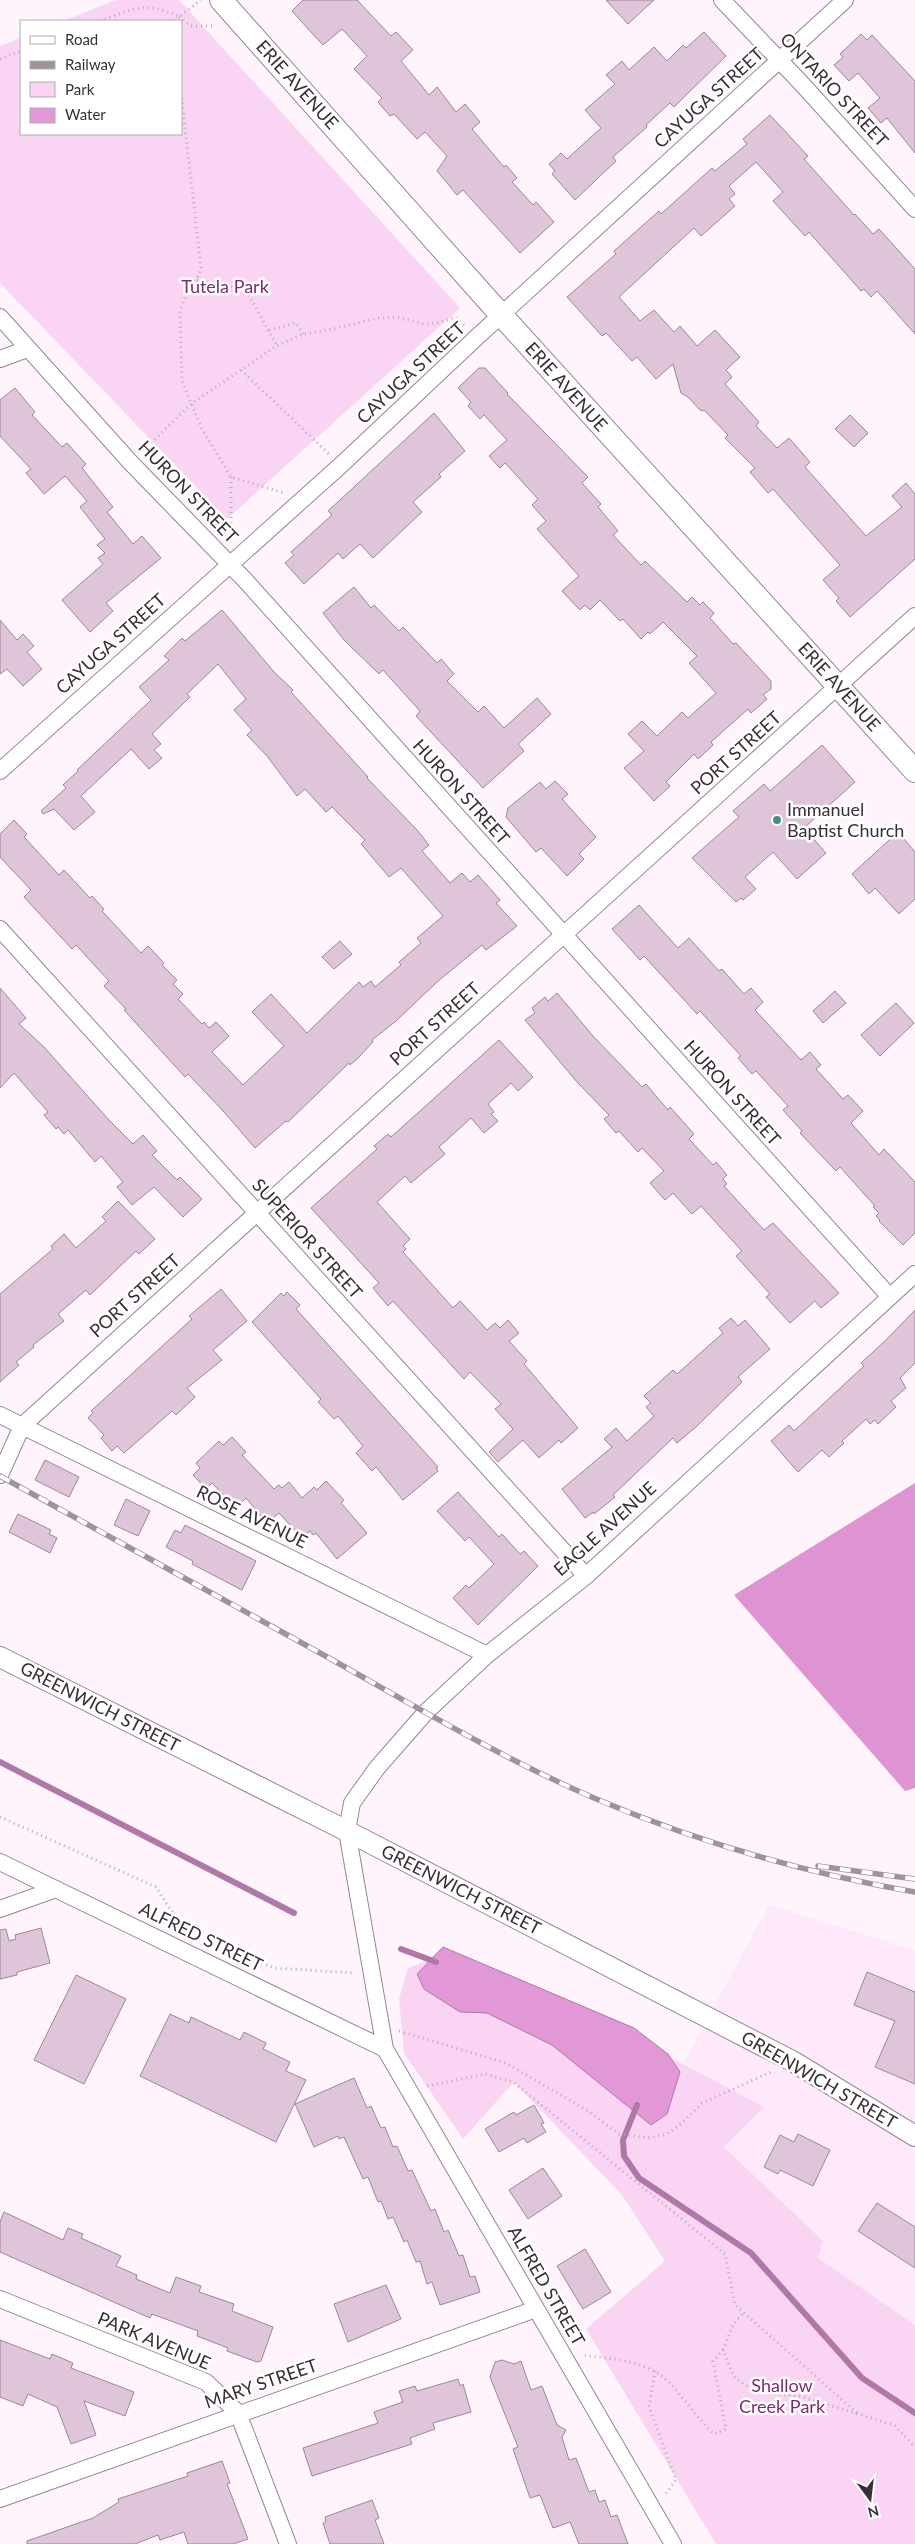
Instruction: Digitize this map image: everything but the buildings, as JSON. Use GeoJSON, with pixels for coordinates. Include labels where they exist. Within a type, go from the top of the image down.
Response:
{"type":"FeatureCollection","features":[{"type":"Feature","properties":{"kind":"main road","name":"ERIE AVENUE"},"geometry":{"type":"LineString","coordinates":[[221,0],[501,315],[915,771]]}},
{"type":"Feature","properties":{"kind":"street","name":"ONTARIO STREET"},"geometry":{"type":"LineString","coordinates":[[722,0],[780,60],[915,209]]}},
{"type":"Feature","properties":{"kind":"street","name":"CAYUGA STREET"},"geometry":{"type":"LineString","coordinates":[[0,771],[249,546],[342,465],[477,337],[846,0]]}},
{"type":"Feature","properties":{"kind":"street","name":"HURON STREET"},"geometry":{"type":"LineString","coordinates":[[0,317],[131,463],[230,564],[890,1297]]}},
{"type":"Feature","properties":{"kind":"street"},"geometry":{"type":"LineString","coordinates":[[0,359],[27,349]]}},
{"type":"Feature","properties":{"kind":"street","name":"PORT STREET"},"geometry":{"type":"LineString","coordinates":[[0,1475],[22,1426],[915,616]]}},
{"type":"Feature","properties":{"kind":"street","name":"SUPERIOR STREET"},"geometry":{"type":"LineString","coordinates":[[0,928],[586,1576]]}},
{"type":"Feature","properties":{"kind":"street","name":"EAGLE AVENUE"},"geometry":{"type":"LineString","coordinates":[[347,1831],[352,1803],[377,1768],[420,1719],[487,1655],[586,1576],[915,1274]]}},
{"type":"Feature","properties":{"kind":"street","name":"ROSE AVENUE"},"geometry":{"type":"LineString","coordinates":[[0,1415],[487,1655]]}},
{"type":"Feature","properties":{"kind":"street","name":"GREENWICH STREET"},"geometry":{"type":"LineString","coordinates":[[0,1657],[347,1831],[794,2062],[915,2136]]}},
{"type":"Feature","properties":{"kind":"street","name":"ALFRED STREET"},"geometry":{"type":"LineString","coordinates":[[347,1831],[385,2049],[673,2544]]}},
{"type":"Feature","properties":{"kind":"street","name":"ALFRED STREET"},"geometry":{"type":"LineString","coordinates":[[0,1862],[385,2049]]}},
{"type":"Feature","properties":{"kind":"street"},"geometry":{"type":"LineString","coordinates":[[0,1909],[56,1889]]}},
{"type":"Feature","properties":{"kind":"street","name":"PARK AVENUE"},"geometry":{"type":"LineString","coordinates":[[0,2299],[206,2382],[238,2413],[288,2544]]}},
{"type":"Feature","properties":{"kind":"street","name":"MARY STREET"},"geometry":{"type":"LineString","coordinates":[[0,2499],[238,2413],[536,2309]]}},
{"type":"Feature","properties":{"kind":"path"},"geometry":{"type":"LineString","coordinates":[[176,20],[201,0]]}},
{"type":"Feature","properties":{"kind":"path"},"geometry":{"type":"LineString","coordinates":[[103,20],[140,6],[161,8],[191,26],[215,26],[239,20]]}},
{"type":"Feature","properties":{"kind":"path"},"geometry":{"type":"LineString","coordinates":[[0,59],[20,51]]}},
{"type":"Feature","properties":{"kind":"path"},"geometry":{"type":"LineString","coordinates":[[182,102],[201,267],[197,280],[186,296],[180,310],[182,381],[202,429],[231,477],[231,532],[249,546]]}},
{"type":"Feature","properties":{"kind":"path"},"geometry":{"type":"LineString","coordinates":[[197,280],[243,289],[250,297],[277,346]]}},
{"type":"Feature","properties":{"kind":"path"},"geometry":{"type":"LineString","coordinates":[[131,463],[191,404],[277,346],[303,334],[378,318],[396,317],[424,324],[437,323],[455,317],[477,337]]}},
{"type":"Feature","properties":{"kind":"path"},"geometry":{"type":"LineString","coordinates":[[269,330],[296,322],[303,334]]}},
{"type":"Feature","properties":{"kind":"path"},"geometry":{"type":"LineString","coordinates":[[241,370],[342,465]]}},
{"type":"Feature","properties":{"kind":"path"},"geometry":{"type":"LineString","coordinates":[[231,477],[304,498]]}},
{"type":"Feature","properties":{"kind":"path"},"geometry":{"type":"LineString","coordinates":[[0,1817],[156,1887],[185,1932]]}},
{"type":"Feature","properties":{"kind":"path"},"geometry":{"type":"LineString","coordinates":[[211,1943],[274,1968],[373,1974]]}},
{"type":"Feature","properties":{"kind":"path"},"geometry":{"type":"LineString","coordinates":[[382,2026],[506,2063],[588,2111],[619,2134],[648,2138],[667,2134],[682,2123],[702,2103],[794,2062]]}},
{"type":"Feature","properties":{"kind":"path"},"geometry":{"type":"LineString","coordinates":[[408,2090],[485,2074],[513,2082],[725,2254],[735,2306],[857,2413]]}},
{"type":"Feature","properties":{"kind":"path"},"geometry":{"type":"LineString","coordinates":[[561,2351],[620,2361],[655,2371],[664,2378],[699,2421],[714,2434],[726,2429],[713,2361],[723,2350],[734,2323],[743,2313]]}},
{"type":"Feature","properties":{"kind":"path"},"geometry":{"type":"LineString","coordinates":[[723,2350],[734,2377],[755,2392],[799,2396],[894,2425],[915,2447]]}},
{"type":"Feature","properties":{"kind":"path"},"geometry":{"type":"LineString","coordinates":[[652,2508],[670,2490],[676,2480],[649,2407],[655,2371]]}},
{"type":"Feature","properties":{"kind":"shaded area"},"geometry":{"type":"Polygon","coordinates":[[[915,1483],[915,1788],[905,1791],[734,1595],[915,1483]]]}},
{"type":"Feature","properties":{"kind":"shaded area"},"geometry":{"type":"Polygon","coordinates":[[[769,1905],[915,1950],[915,2325],[818,2258],[823,2241],[724,2147],[764,2107],[683,2064],[769,1905]]]}},
{"type":"Feature","properties":{"kind":"green space","name":"Tutela Park"},"geometry":{"type":"Polygon","coordinates":[[[116,0],[179,0],[460,308],[227,519],[0,283],[0,46],[20,38],[20,135],[182,135],[182,20],[66,20],[116,0]]]}},
{"type":"Feature","properties":{"kind":"green space","name":"Shallow Creek Park"},"geometry":{"type":"Polygon","coordinates":[[[443,1947],[683,2064],[764,2107],[724,2147],[823,2241],[818,2258],[915,2325],[915,2544],[716,2544],[586,2329],[665,2261],[622,2195],[514,2082],[463,2139],[404,2053],[399,1999],[408,1968],[428,1960],[443,1947]]]}},
{"type":"Feature","properties":{"kind":"water"},"geometry":{"type":"Polygon","coordinates":[[[443,1947],[634,2028],[668,2054],[680,2072],[667,2114],[651,2125],[552,2045],[487,2013],[460,2012],[424,1989],[417,1974],[443,1947]]]}},
{"type":"Feature","properties":{"kind":"waterway"},"geometry":{"type":"LineString","coordinates":[[0,1762],[294,1913]]}},
{"type":"Feature","properties":{"kind":"waterway"},"geometry":{"type":"LineString","coordinates":[[401,1949],[436,1962]]}},
{"type":"Feature","properties":{"kind":"waterway"},"geometry":{"type":"LineString","coordinates":[[637,2105],[623,2140],[624,2156],[639,2178],[751,2253],[862,2378],[915,2413]]}},
{"type":"Feature","properties":{"kind":"railway"},"geometry":{"type":"LineString","coordinates":[[0,1476],[455,1729],[524,1765],[594,1798],[672,1829],[792,1866],[915,1892]]}},
{"type":"Feature","properties":{"kind":"railway"},"geometry":{"type":"LineString","coordinates":[[818,1866],[915,1879]]}},
{"type":"Feature","properties":{"kind":"place","name":"Immanuel Baptist Church"},"geometry":{"type":"Point","coordinates":[777,820]}}]}
